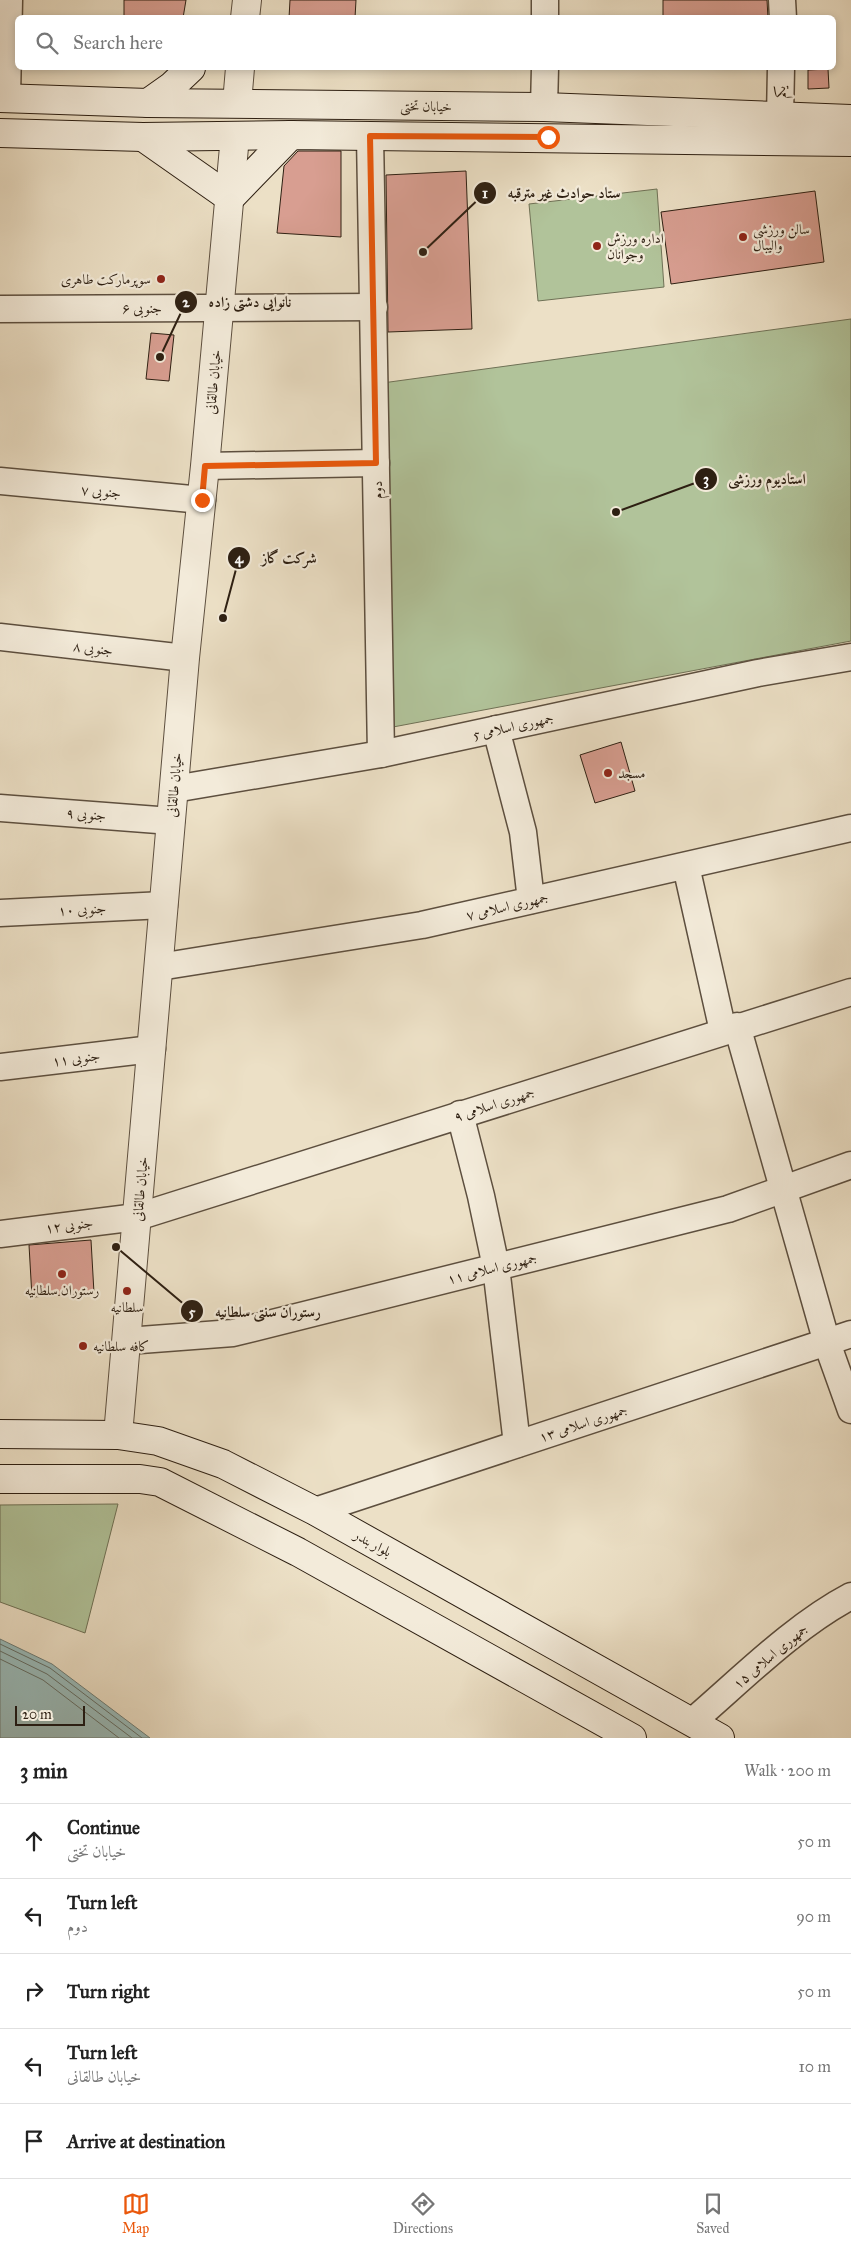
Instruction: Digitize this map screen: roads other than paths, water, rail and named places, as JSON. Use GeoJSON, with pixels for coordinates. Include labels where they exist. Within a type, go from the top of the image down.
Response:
{"type":"FeatureCollection","features":[{"type":"Feature","properties":{"kind":"main road"},"geometry":{"type":"LineString","coordinates":[[245,15],[247,0]]}},
{"type":"Feature","properties":{"kind":"main road"},"geometry":{"type":"LineString","coordinates":[[148,103],[172,86],[189,70]]}},
{"type":"Feature","properties":{"kind":"main road"},"geometry":{"type":"LineString","coordinates":[[237,103],[240,70]]}},
{"type":"Feature","properties":{"kind":"main road","name":"خیابان تختی"},"geometry":{"type":"LineString","coordinates":[[3,98],[148,103],[544,107],[851,119]]}},
{"type":"Feature","properties":{"kind":"main road","name":"خیابان طالقانی"},"geometry":{"type":"LineString","coordinates":[[118,1435],[185,658],[220,308],[237,103]]}},
{"type":"Feature","properties":{"kind":"main road"},"geometry":{"type":"LineString","coordinates":[[0,133],[144,137],[291,135],[851,142]]}},
{"type":"Feature","properties":{"kind":"main road"},"geometry":{"type":"LineString","coordinates":[[144,137],[230,198],[291,135]]}},
{"type":"Feature","properties":{"kind":"main road","name":"بلوار بندر"},"geometry":{"type":"LineString","coordinates":[[0,1434],[118,1435],[158,1441],[223,1464],[315,1511],[693,1721],[720,1738]]}},
{"type":"Feature","properties":{"kind":"main road"},"geometry":{"type":"LineString","coordinates":[[0,1480],[140,1479],[160,1482],[298,1552],[632,1738]]}},
{"type":"Feature","properties":{"kind":"street"},"geometry":{"type":"LineString","coordinates":[[3,98],[9,0]]}},
{"type":"Feature","properties":{"kind":"street"},"geometry":{"type":"LineString","coordinates":[[545,0],[545,15]]}},
{"type":"Feature","properties":{"kind":"street"},"geometry":{"type":"LineString","coordinates":[[782,0],[783,15]]}},
{"type":"Feature","properties":{"kind":"street"},"geometry":{"type":"LineString","coordinates":[[544,107],[545,70]]}},
{"type":"Feature","properties":{"kind":"street","name":"یکم"},"geometry":{"type":"LineString","coordinates":[[780,117],[781,70]]}},
{"type":"Feature","properties":{"kind":"street","name":"دوم"},"geometry":{"type":"LineString","coordinates":[[370,136],[381,754]]}},
{"type":"Feature","properties":{"kind":"street","name":"۶ جنوبی"},"geometry":{"type":"LineString","coordinates":[[0,310],[374,306]]}},
{"type":"Feature","properties":{"kind":"street"},"geometry":{"type":"LineString","coordinates":[[205,466],[376,463]]}},
{"type":"Feature","properties":{"kind":"street","name":"۷ جنوبی"},"geometry":{"type":"LineString","coordinates":[[0,481],[202,500]]}},
{"type":"Feature","properties":{"kind":"street","name":"۸ جنوبی"},"geometry":{"type":"LineString","coordinates":[[0,637],[185,658]]}},
{"type":"Feature","properties":{"kind":"street","name":"جمهوری اسلامی 5"},"geometry":{"type":"LineString","coordinates":[[174,789],[381,754],[758,673],[851,657]]}},
{"type":"Feature","properties":{"kind":"street"},"geometry":{"type":"LineString","coordinates":[[496,729],[523,832],[531,900]]}},
{"type":"Feature","properties":{"kind":"street","name":"۹ جنوبی"},"geometry":{"type":"LineString","coordinates":[[0,808],[171,821]]}},
{"type":"Feature","properties":{"kind":"street","name":"جمهوری اسلامی ۷"},"geometry":{"type":"LineString","coordinates":[[159,967],[422,926],[851,828]]}},
{"type":"Feature","properties":{"kind":"street"},"geometry":{"type":"LineString","coordinates":[[686,866],[730,1029],[784,1189],[839,1339],[851,1410]]}},
{"type":"Feature","properties":{"kind":"street","name":"۱۰ جنوبی"},"geometry":{"type":"LineString","coordinates":[[0,913],[164,906]]}},
{"type":"Feature","properties":{"kind":"street","name":"جمهوری اسلامی ۹"},"geometry":{"type":"LineString","coordinates":[[137,1217],[851,992]]}},
{"type":"Feature","properties":{"kind":"street","name":"۱۱ جنوبی"},"geometry":{"type":"LineString","coordinates":[[0,1068],[152,1049]]}},
{"type":"Feature","properties":{"kind":"street"},"geometry":{"type":"LineString","coordinates":[[460,1114],[481,1196],[496,1267],[517,1444]]}},
{"type":"Feature","properties":{"kind":"street","name":"جمهوری اسلامی ۱۱"},"geometry":{"type":"LineString","coordinates":[[127,1341],[233,1333],[728,1209],[851,1164]]}},
{"type":"Feature","properties":{"kind":"street","name":"۱۲ جنوبی"},"geometry":{"type":"LineString","coordinates":[[0,1234],[137,1217]]}},
{"type":"Feature","properties":{"kind":"street","name":"جمهوری اسلامی ۱۳"},"geometry":{"type":"LineString","coordinates":[[315,1511],[839,1339]]}},
{"type":"Feature","properties":{"kind":"street","name":"جمهوری اسلامی ۱۵"},"geometry":{"type":"LineString","coordinates":[[693,1721],[781,1645],[834,1604],[851,1596]]}},
{"type":"Feature","properties":{"kind":"water"},"geometry":{"type":"Polygon","coordinates":[[[0,1639],[52,1664],[150,1738],[0,1738],[0,1639]]]}},
{"type":"Feature","properties":{"kind":"place","name":"سالن ورزشی والیبال"},"geometry":{"type":"Point","coordinates":[743,237]}},
{"type":"Feature","properties":{"kind":"place","name":"اداره ورزش وجوانان"},"geometry":{"type":"Point","coordinates":[597,246]}},
{"type":"Feature","properties":{"kind":"place","name":"ستاد حوادث غیر مترقبه"},"geometry":{"type":"Point","coordinates":[423,252]}},
{"type":"Feature","properties":{"kind":"place","name":"سوپرمارکت طاهری"},"geometry":{"type":"Point","coordinates":[161,279]}},
{"type":"Feature","properties":{"kind":"place","name":"نانوایی دشتی زاده"},"geometry":{"type":"Point","coordinates":[160,357]}},
{"type":"Feature","properties":{"kind":"place","name":"استادیوم ورزشی"},"geometry":{"type":"Point","coordinates":[616,512]}},
{"type":"Feature","properties":{"kind":"place","name":"شرکت گاز"},"geometry":{"type":"Point","coordinates":[223,618]}},
{"type":"Feature","properties":{"kind":"place","name":"مسجد"},"geometry":{"type":"Point","coordinates":[608,773]}},
{"type":"Feature","properties":{"kind":"place","name":"رستوران سنتی سلطانیه"},"geometry":{"type":"Point","coordinates":[116,1247]}},
{"type":"Feature","properties":{"kind":"place","name":"رستوران سلطانیه"},"geometry":{"type":"Point","coordinates":[62,1274]}},
{"type":"Feature","properties":{"kind":"place","name":"سلطانيه"},"geometry":{"type":"Point","coordinates":[127,1291]}},
{"type":"Feature","properties":{"kind":"place","name":"کافه سلطانیه"},"geometry":{"type":"Point","coordinates":[83,1346]}}]}
